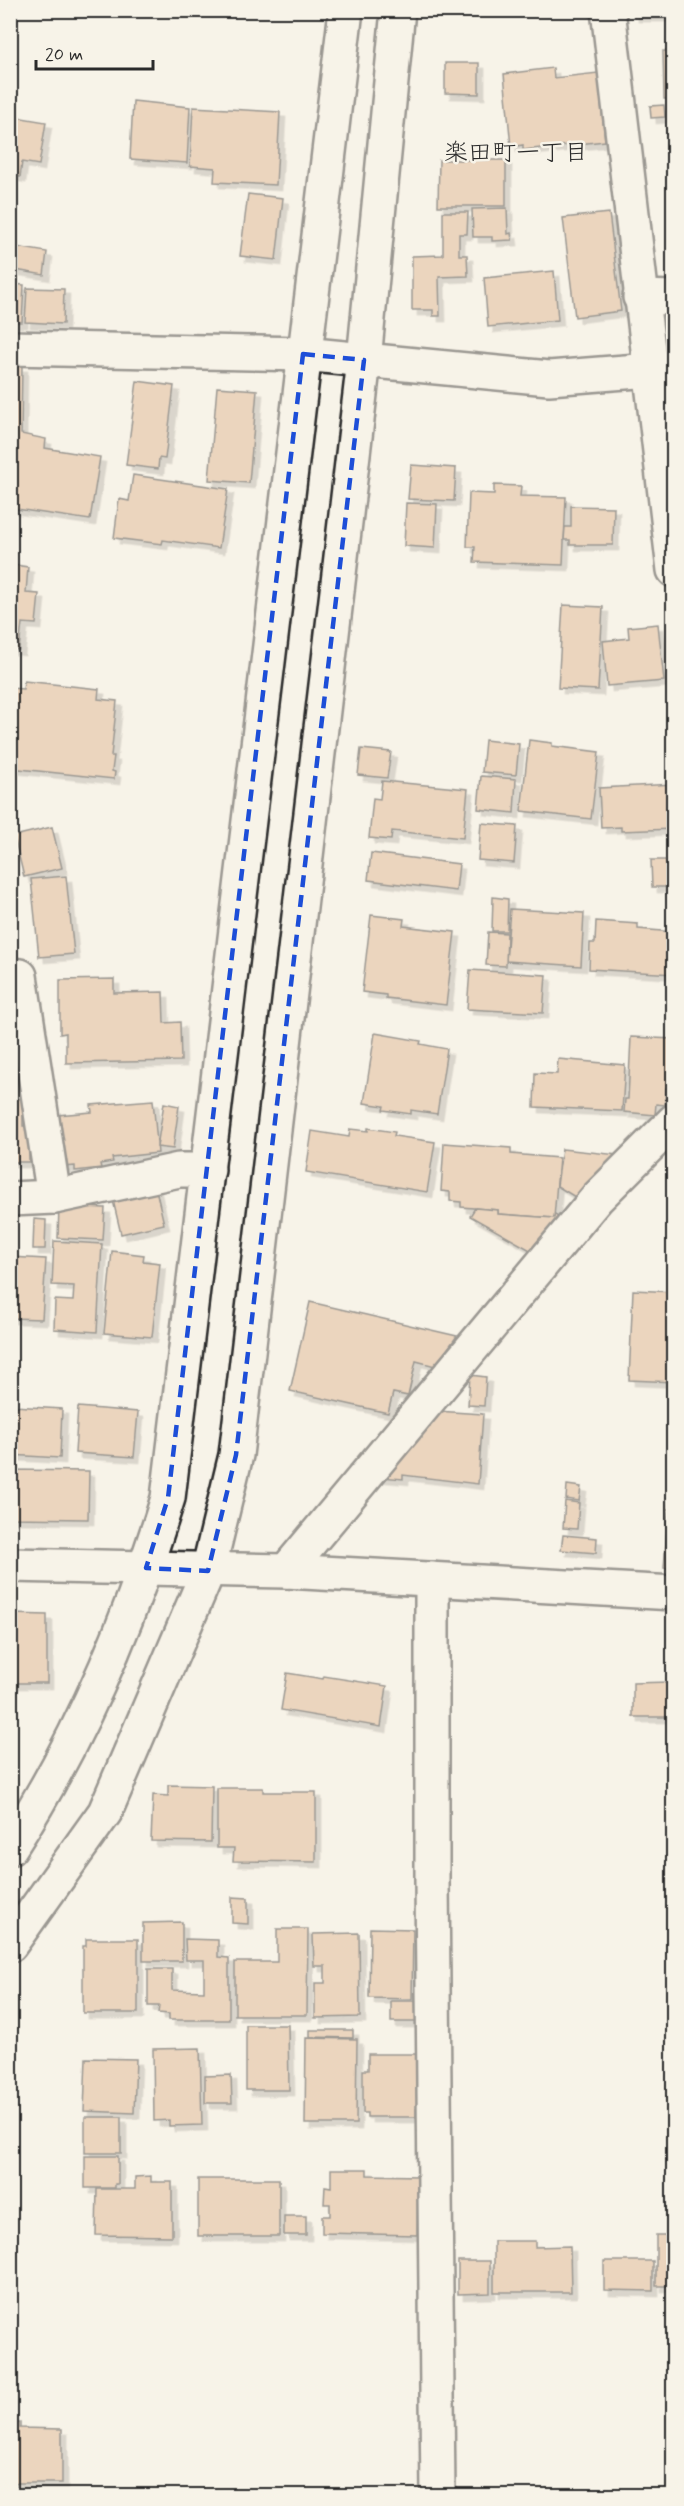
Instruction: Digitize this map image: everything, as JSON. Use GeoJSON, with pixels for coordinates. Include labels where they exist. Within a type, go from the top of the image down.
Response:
{"type":"FeatureCollection","features":[{"type":"Feature","properties":{"kind":"street"},"geometry":{"type":"LineString","coordinates":[[10,1848],[45,1795],[107,1669],[146,1568],[168,1498],[303,354],[346,10]]}},
{"type":"Feature","properties":{"kind":"street"},"geometry":{"type":"LineString","coordinates":[[10,1945],[105,1812],[208,1570],[236,1455],[364,360],[398,10]]}},
{"type":"Feature","properties":{"kind":"street"},"geometry":{"type":"LineString","coordinates":[[608,10],[640,297],[668,479],[674,570]]}},
{"type":"Feature","properties":{"kind":"street"},"geometry":{"type":"LineString","coordinates":[[640,297],[674,298]]}},
{"type":"Feature","properties":{"kind":"street"},"geometry":{"type":"LineString","coordinates":[[10,348],[303,354],[549,378],[651,370]]}},
{"type":"Feature","properties":{"kind":"street"},"geometry":{"type":"LineString","coordinates":[[10,975],[20,976],[54,1197]]}},
{"type":"Feature","properties":{"kind":"street"},"geometry":{"type":"LineString","coordinates":[[286,1571],[597,1198],[674,1121]]}},
{"type":"Feature","properties":{"kind":"street"},"geometry":{"type":"LineString","coordinates":[[10,1199],[54,1197],[179,1170],[208,1170]]}},
{"type":"Feature","properties":{"kind":"street"},"geometry":{"type":"LineString","coordinates":[[10,1565],[286,1571],[674,1593]]}},
{"type":"Feature","properties":{"kind":"street"},"geometry":{"type":"LineString","coordinates":[[432,1579],[432,1881],[438,2496]]}},
{"type":"Feature","properties":{"kind":"highlighted area"},"geometry":{"type":"Polygon","coordinates":[[[303,354],[364,360],[236,1455],[208,1571],[146,1568],[168,1498],[303,354]]]}},
{"type":"Feature","properties":{"kind":"building"},"geometry":{"type":"Polygon","coordinates":[[[633,10],[664,10],[664,16],[633,16],[633,10]]]}},
{"type":"Feature","properties":{"kind":"building"},"geometry":{"type":"Polygon","coordinates":[[[663,51],[674,51],[674,99],[664,99],[663,51]]]}},
{"type":"Feature","properties":{"kind":"building"},"geometry":{"type":"Polygon","coordinates":[[[445,63],[479,63],[479,94],[445,93],[445,63]]]}},
{"type":"Feature","properties":{"kind":"building"},"geometry":{"type":"Polygon","coordinates":[[[553,68],[554,78],[598,73],[605,141],[523,150],[523,145],[511,147],[504,74],[553,68]]]}},
{"type":"Feature","properties":{"kind":"building"},"geometry":{"type":"Polygon","coordinates":[[[133,101],[190,107],[187,163],[130,159],[133,101]]]}},
{"type":"Feature","properties":{"kind":"building"},"geometry":{"type":"Polygon","coordinates":[[[664,105],[665,117],[651,118],[650,106],[664,105]]]}},
{"type":"Feature","properties":{"kind":"building"},"geometry":{"type":"Polygon","coordinates":[[[193,107],[280,112],[276,185],[214,182],[215,168],[190,166],[193,107]]]}},
{"type":"Feature","properties":{"kind":"building"},"geometry":{"type":"Polygon","coordinates":[[[10,116],[46,122],[39,165],[22,162],[20,177],[10,175],[10,116]]]}},
{"type":"Feature","properties":{"kind":"building"},"geometry":{"type":"Polygon","coordinates":[[[439,160],[506,160],[506,206],[438,206],[439,160]]]}},
{"type":"Feature","properties":{"kind":"building"},"geometry":{"type":"Polygon","coordinates":[[[248,194],[283,198],[276,260],[240,256],[248,194]]]}},
{"type":"Feature","properties":{"kind":"building"},"geometry":{"type":"Polygon","coordinates":[[[507,208],[508,234],[511,233],[512,240],[492,241],[492,237],[473,237],[472,209],[507,208]]]}},
{"type":"Feature","properties":{"kind":"building"},"geometry":{"type":"Polygon","coordinates":[[[443,212],[468,212],[467,234],[459,234],[459,255],[467,255],[468,276],[439,277],[440,316],[433,316],[433,310],[412,310],[412,256],[443,255],[443,212]]]}},
{"type":"Feature","properties":{"kind":"building"},"geometry":{"type":"Polygon","coordinates":[[[609,213],[621,311],[575,317],[563,218],[609,213]]]}},
{"type":"Feature","properties":{"kind":"building"},"geometry":{"type":"Polygon","coordinates":[[[10,246],[47,252],[44,275],[10,269],[10,246]]]}},
{"type":"Feature","properties":{"kind":"building"},"geometry":{"type":"Polygon","coordinates":[[[554,271],[558,320],[488,327],[484,278],[554,271]]]}},
{"type":"Feature","properties":{"kind":"building"},"geometry":{"type":"Polygon","coordinates":[[[10,284],[24,285],[22,322],[10,322],[10,284]]]}},
{"type":"Feature","properties":{"kind":"building"},"geometry":{"type":"Polygon","coordinates":[[[27,288],[64,289],[63,324],[25,322],[27,288]]]}},
{"type":"Feature","properties":{"kind":"building"},"geometry":{"type":"Polygon","coordinates":[[[10,366],[22,366],[21,434],[46,439],[45,448],[100,457],[90,520],[10,508],[10,366]]]}},
{"type":"Feature","properties":{"kind":"building"},"geometry":{"type":"Polygon","coordinates":[[[137,381],[174,386],[165,459],[159,458],[158,469],[126,465],[137,381]]]}},
{"type":"Feature","properties":{"kind":"building"},"geometry":{"type":"Polygon","coordinates":[[[217,387],[257,390],[249,483],[209,480],[217,387]]]}},
{"type":"Feature","properties":{"kind":"building"},"geometry":{"type":"Polygon","coordinates":[[[411,465],[456,468],[454,501],[408,499],[411,465]]]}},
{"type":"Feature","properties":{"kind":"building"},"geometry":{"type":"Polygon","coordinates":[[[133,475],[228,489],[219,548],[163,540],[162,544],[114,538],[119,499],[129,501],[133,475]]]}},
{"type":"Feature","properties":{"kind":"building"},"geometry":{"type":"Polygon","coordinates":[[[494,485],[521,486],[520,496],[566,497],[563,565],[474,562],[475,547],[467,547],[469,493],[494,494],[494,485]]]}},
{"type":"Feature","properties":{"kind":"building"},"geometry":{"type":"Polygon","coordinates":[[[406,503],[437,504],[435,548],[404,546],[406,503]]]}},
{"type":"Feature","properties":{"kind":"building"},"geometry":{"type":"Polygon","coordinates":[[[571,506],[614,507],[613,545],[570,545],[570,540],[564,540],[565,527],[571,527],[571,506]]]}},
{"type":"Feature","properties":{"kind":"building"},"geometry":{"type":"Polygon","coordinates":[[[10,559],[15,560],[15,565],[28,567],[26,593],[39,594],[36,624],[22,623],[19,650],[10,649],[10,559]]]}},
{"type":"Feature","properties":{"kind":"building"},"geometry":{"type":"Polygon","coordinates":[[[563,605],[603,607],[598,690],[558,688],[563,605]]]}},
{"type":"Feature","properties":{"kind":"building"},"geometry":{"type":"Polygon","coordinates":[[[658,624],[664,681],[607,686],[603,641],[629,638],[628,627],[658,624]]]}},
{"type":"Feature","properties":{"kind":"building"},"geometry":{"type":"Polygon","coordinates":[[[24,681],[99,689],[98,699],[117,701],[111,756],[114,756],[112,771],[115,772],[114,779],[10,768],[10,688],[23,689],[24,681]]]}},
{"type":"Feature","properties":{"kind":"building"},"geometry":{"type":"Polygon","coordinates":[[[485,740],[519,744],[516,775],[482,772],[485,740]]]}},
{"type":"Feature","properties":{"kind":"building"},"geometry":{"type":"Polygon","coordinates":[[[529,740],[552,743],[552,746],[599,752],[591,819],[521,811],[529,740]]]}},
{"type":"Feature","properties":{"kind":"building"},"geometry":{"type":"Polygon","coordinates":[[[361,749],[391,752],[387,778],[358,775],[361,749]]]}},
{"type":"Feature","properties":{"kind":"building"},"geometry":{"type":"Polygon","coordinates":[[[481,776],[516,779],[514,813],[478,809],[481,776]]]}},
{"type":"Feature","properties":{"kind":"building"},"geometry":{"type":"Polygon","coordinates":[[[382,781],[468,789],[463,838],[392,831],[391,840],[369,838],[373,798],[380,799],[382,781]]]}},
{"type":"Feature","properties":{"kind":"building"},"geometry":{"type":"Polygon","coordinates":[[[674,784],[674,829],[621,831],[621,827],[601,828],[599,788],[674,784]]]}},
{"type":"Feature","properties":{"kind":"building"},"geometry":{"type":"Polygon","coordinates":[[[481,823],[517,826],[514,863],[478,860],[481,823]]]}},
{"type":"Feature","properties":{"kind":"building"},"geometry":{"type":"Polygon","coordinates":[[[52,827],[62,868],[24,877],[14,836],[52,827]]]}},
{"type":"Feature","properties":{"kind":"building"},"geometry":{"type":"Polygon","coordinates":[[[371,853],[459,864],[456,891],[368,880],[371,853]]]}},
{"type":"Feature","properties":{"kind":"building"},"geometry":{"type":"Polygon","coordinates":[[[651,860],[674,860],[674,887],[652,887],[651,860]]]}},
{"type":"Feature","properties":{"kind":"building"},"geometry":{"type":"Polygon","coordinates":[[[66,876],[74,954],[39,957],[31,879],[66,876]]]}},
{"type":"Feature","properties":{"kind":"building"},"geometry":{"type":"Polygon","coordinates":[[[493,897],[508,899],[507,931],[492,931],[493,897]]]}},
{"type":"Feature","properties":{"kind":"building"},"geometry":{"type":"Polygon","coordinates":[[[510,909],[584,913],[581,966],[506,961],[510,909]]]}},
{"type":"Feature","properties":{"kind":"building"},"geometry":{"type":"Polygon","coordinates":[[[371,915],[404,919],[403,926],[455,932],[446,1005],[386,998],[386,995],[362,992],[371,915]]]}},
{"type":"Feature","properties":{"kind":"building"},"geometry":{"type":"Polygon","coordinates":[[[596,921],[638,924],[638,929],[674,932],[674,974],[589,969],[590,943],[595,943],[596,921]]]}},
{"type":"Feature","properties":{"kind":"building"},"geometry":{"type":"Polygon","coordinates":[[[488,932],[507,933],[506,966],[486,965],[488,932]]]}},
{"type":"Feature","properties":{"kind":"building"},"geometry":{"type":"Polygon","coordinates":[[[470,970],[546,975],[543,1013],[467,1009],[470,970]]]}},
{"type":"Feature","properties":{"kind":"building"},"geometry":{"type":"Polygon","coordinates":[[[114,979],[114,993],[163,992],[164,1023],[180,1022],[181,1061],[66,1063],[66,1033],[60,1034],[60,980],[114,979]]]}},
{"type":"Feature","properties":{"kind":"building"},"geometry":{"type":"Polygon","coordinates":[[[375,1033],[421,1041],[420,1044],[447,1049],[437,1114],[411,1110],[411,1114],[383,1110],[384,1106],[364,1103],[375,1033]]]}},
{"type":"Feature","properties":{"kind":"building"},"geometry":{"type":"Polygon","coordinates":[[[631,1037],[674,1039],[674,1089],[666,1088],[665,1105],[656,1104],[655,1115],[624,1112],[625,1099],[628,1099],[631,1037]]]}},
{"type":"Feature","properties":{"kind":"building"},"geometry":{"type":"Polygon","coordinates":[[[558,1059],[625,1065],[622,1111],[534,1107],[535,1073],[557,1074],[558,1059]]]}},
{"type":"Feature","properties":{"kind":"building"},"geometry":{"type":"Polygon","coordinates":[[[10,1098],[23,1099],[23,1126],[29,1126],[29,1162],[10,1162],[10,1098]]]}},
{"type":"Feature","properties":{"kind":"building"},"geometry":{"type":"Polygon","coordinates":[[[153,1100],[158,1153],[112,1158],[113,1162],[100,1164],[101,1168],[75,1171],[75,1166],[62,1167],[57,1115],[92,1112],[91,1105],[153,1100]]]}},
{"type":"Feature","properties":{"kind":"building"},"geometry":{"type":"Polygon","coordinates":[[[164,1103],[179,1106],[173,1149],[157,1147],[164,1103]]]}},
{"type":"Feature","properties":{"kind":"building"},"geometry":{"type":"Polygon","coordinates":[[[368,1128],[395,1132],[394,1136],[435,1142],[427,1192],[306,1172],[312,1131],[349,1137],[350,1129],[368,1131],[368,1128]]]}},
{"type":"Feature","properties":{"kind":"building"},"geometry":{"type":"Polygon","coordinates":[[[444,1143],[511,1148],[511,1154],[559,1158],[554,1218],[498,1214],[498,1210],[461,1207],[461,1202],[450,1201],[450,1192],[441,1191],[444,1143]]]}},
{"type":"Feature","properties":{"kind":"building"},"geometry":{"type":"Polygon","coordinates":[[[562,1149],[619,1155],[580,1200],[557,1186],[562,1149]]]}},
{"type":"Feature","properties":{"kind":"building"},"geometry":{"type":"Polygon","coordinates":[[[155,1185],[164,1224],[121,1234],[112,1196],[155,1185]]]}},
{"type":"Feature","properties":{"kind":"building"},"geometry":{"type":"Polygon","coordinates":[[[59,1206],[105,1208],[103,1240],[58,1238],[59,1206]]]}},
{"type":"Feature","properties":{"kind":"building"},"geometry":{"type":"Polygon","coordinates":[[[475,1208],[498,1210],[498,1214],[554,1218],[555,1214],[560,1220],[532,1251],[470,1216],[475,1208]]]}},
{"type":"Feature","properties":{"kind":"building"},"geometry":{"type":"Polygon","coordinates":[[[34,1219],[46,1220],[45,1249],[33,1249],[34,1219]]]}},
{"type":"Feature","properties":{"kind":"building"},"geometry":{"type":"Polygon","coordinates":[[[54,1241],[102,1244],[97,1332],[54,1329],[55,1300],[73,1301],[74,1286],[52,1285],[54,1241]]]}},
{"type":"Feature","properties":{"kind":"building"},"geometry":{"type":"Polygon","coordinates":[[[112,1251],[144,1255],[143,1261],[160,1263],[152,1337],[104,1333],[112,1251]]]}},
{"type":"Feature","properties":{"kind":"building"},"geometry":{"type":"Polygon","coordinates":[[[10,1257],[46,1259],[42,1319],[10,1318],[10,1257]]]}},
{"type":"Feature","properties":{"kind":"building"},"geometry":{"type":"Polygon","coordinates":[[[633,1290],[674,1292],[674,1382],[629,1380],[633,1290]]]}},
{"type":"Feature","properties":{"kind":"building"},"geometry":{"type":"Polygon","coordinates":[[[310,1302],[457,1336],[435,1366],[416,1361],[408,1396],[393,1393],[388,1413],[290,1391],[310,1302]]]}},
{"type":"Feature","properties":{"kind":"building"},"geometry":{"type":"Polygon","coordinates":[[[470,1375],[486,1377],[484,1406],[468,1405],[470,1375]]]}},
{"type":"Feature","properties":{"kind":"building"},"geometry":{"type":"Polygon","coordinates":[[[13,1406],[62,1409],[60,1458],[10,1455],[13,1406]]]}},
{"type":"Feature","properties":{"kind":"building"},"geometry":{"type":"Polygon","coordinates":[[[78,1407],[138,1412],[134,1457],[75,1453],[78,1407]]]}},
{"type":"Feature","properties":{"kind":"building"},"geometry":{"type":"Polygon","coordinates":[[[436,1411],[483,1414],[478,1484],[403,1475],[403,1479],[380,1477],[414,1437],[422,1438],[423,1427],[430,1427],[430,1417],[436,1417],[436,1411]]]}},
{"type":"Feature","properties":{"kind":"building"},"geometry":{"type":"Polygon","coordinates":[[[674,1446],[674,1569],[664,1568],[674,1446]]]}},
{"type":"Feature","properties":{"kind":"building"},"geometry":{"type":"Polygon","coordinates":[[[10,1470],[89,1471],[88,1519],[10,1518],[10,1470]]]}},
{"type":"Feature","properties":{"kind":"building"},"geometry":{"type":"Polygon","coordinates":[[[567,1485],[581,1487],[579,1501],[566,1499],[567,1485]]]}},
{"type":"Feature","properties":{"kind":"building"},"geometry":{"type":"Polygon","coordinates":[[[565,1501],[579,1503],[577,1529],[563,1528],[565,1501]]]}},
{"type":"Feature","properties":{"kind":"building"},"geometry":{"type":"Polygon","coordinates":[[[563,1535],[597,1538],[596,1553],[561,1550],[563,1535]]]}},
{"type":"Feature","properties":{"kind":"building"},"geometry":{"type":"Polygon","coordinates":[[[10,1614],[47,1615],[47,1683],[10,1683],[10,1614]]]}},
{"type":"Feature","properties":{"kind":"building"},"geometry":{"type":"Polygon","coordinates":[[[669,1665],[674,1665],[674,1717],[669,1717],[669,1665]]]}},
{"type":"Feature","properties":{"kind":"building"},"geometry":{"type":"Polygon","coordinates":[[[287,1673],[387,1686],[381,1727],[281,1710],[287,1673]]]}},
{"type":"Feature","properties":{"kind":"building"},"geometry":{"type":"Polygon","coordinates":[[[669,1682],[669,1717],[633,1717],[633,1683],[669,1682]]]}},
{"type":"Feature","properties":{"kind":"building"},"geometry":{"type":"Polygon","coordinates":[[[168,1785],[212,1786],[211,1842],[151,1841],[153,1795],[168,1796],[168,1785]]]}},
{"type":"Feature","properties":{"kind":"building"},"geometry":{"type":"Polygon","coordinates":[[[217,1788],[263,1788],[263,1792],[316,1792],[316,1862],[233,1861],[234,1848],[217,1848],[217,1788]]]}},
{"type":"Feature","properties":{"kind":"building"},"geometry":{"type":"Polygon","coordinates":[[[232,1897],[248,1898],[248,1924],[232,1923],[232,1897]]]}},
{"type":"Feature","properties":{"kind":"building"},"geometry":{"type":"Polygon","coordinates":[[[182,1922],[182,1961],[143,1961],[143,1923],[182,1922]]]}},
{"type":"Feature","properties":{"kind":"building"},"geometry":{"type":"Polygon","coordinates":[[[370,1928],[413,1929],[412,1999],[369,1998],[370,1928]]]}},
{"type":"Feature","properties":{"kind":"building"},"geometry":{"type":"Polygon","coordinates":[[[277,1929],[308,1929],[307,2015],[235,2015],[235,1962],[277,1962],[277,1929]]]}},
{"type":"Feature","properties":{"kind":"building"},"geometry":{"type":"Polygon","coordinates":[[[359,1933],[360,2017],[315,2018],[315,1983],[325,1983],[325,1966],[314,1966],[313,1934],[359,1933]]]}},
{"type":"Feature","properties":{"kind":"building"},"geometry":{"type":"Polygon","coordinates":[[[86,1939],[138,1939],[138,2013],[83,2013],[83,1946],[86,1946],[86,1939]]]}},
{"type":"Feature","properties":{"kind":"building"},"geometry":{"type":"Polygon","coordinates":[[[185,1939],[218,1940],[218,1957],[229,1958],[229,2020],[169,2020],[169,2014],[158,2013],[159,2006],[148,2006],[148,1969],[172,1969],[172,1990],[204,1991],[204,1960],[186,1960],[185,1939]]]}},
{"type":"Feature","properties":{"kind":"building"},"geometry":{"type":"Polygon","coordinates":[[[391,2001],[420,2001],[420,2022],[391,2022],[391,2001]]]}},
{"type":"Feature","properties":{"kind":"building"},"geometry":{"type":"Polygon","coordinates":[[[246,2025],[288,2025],[289,2090],[246,2090],[246,2025]]]}},
{"type":"Feature","properties":{"kind":"building"},"geometry":{"type":"Polygon","coordinates":[[[310,2030],[353,2030],[353,2038],[310,2037],[310,2030]]]}},
{"type":"Feature","properties":{"kind":"building"},"geometry":{"type":"Polygon","coordinates":[[[306,2038],[357,2039],[356,2124],[305,2124],[306,2038]]]}},
{"type":"Feature","properties":{"kind":"building"},"geometry":{"type":"Polygon","coordinates":[[[200,2048],[202,2125],[169,2126],[169,2120],[154,2121],[153,2049],[200,2048]]]}},
{"type":"Feature","properties":{"kind":"building"},"geometry":{"type":"Polygon","coordinates":[[[368,2054],[416,2054],[416,2072],[421,2072],[421,2109],[416,2109],[416,2117],[367,2117],[367,2113],[363,2113],[363,2070],[368,2070],[368,2054]]]}},
{"type":"Feature","properties":{"kind":"building"},"geometry":{"type":"Polygon","coordinates":[[[86,2058],[136,2059],[134,2113],[84,2111],[86,2058]]]}},
{"type":"Feature","properties":{"kind":"building"},"geometry":{"type":"Polygon","coordinates":[[[231,2075],[232,2103],[205,2103],[205,2076],[231,2075]]]}},
{"type":"Feature","properties":{"kind":"building"},"geometry":{"type":"Polygon","coordinates":[[[85,2117],[121,2117],[121,2153],[85,2153],[85,2117]]]}},
{"type":"Feature","properties":{"kind":"building"},"geometry":{"type":"Polygon","coordinates":[[[85,2156],[118,2156],[118,2184],[115,2184],[115,2188],[85,2188],[85,2156]]]}},
{"type":"Feature","properties":{"kind":"building"},"geometry":{"type":"Polygon","coordinates":[[[331,2169],[367,2169],[367,2175],[418,2176],[417,2235],[322,2233],[322,2216],[330,2216],[330,2204],[324,2204],[325,2186],[331,2187],[331,2169]]]}},
{"type":"Feature","properties":{"kind":"building"},"geometry":{"type":"Polygon","coordinates":[[[151,2176],[151,2182],[172,2182],[172,2236],[96,2235],[97,2189],[135,2189],[135,2177],[151,2176]]]}},
{"type":"Feature","properties":{"kind":"building"},"geometry":{"type":"Polygon","coordinates":[[[198,2179],[279,2179],[279,2236],[198,2236],[198,2179]]]}},
{"type":"Feature","properties":{"kind":"building"},"geometry":{"type":"Polygon","coordinates":[[[284,2216],[306,2216],[306,2235],[284,2235],[284,2216]]]}},
{"type":"Feature","properties":{"kind":"building"},"geometry":{"type":"Polygon","coordinates":[[[656,2235],[674,2235],[674,2291],[672,2286],[656,2286],[656,2235]]]}},
{"type":"Feature","properties":{"kind":"building"},"geometry":{"type":"Polygon","coordinates":[[[494,2241],[535,2241],[535,2247],[570,2246],[571,2292],[494,2292],[494,2241]]]}},
{"type":"Feature","properties":{"kind":"building"},"geometry":{"type":"Polygon","coordinates":[[[458,2261],[490,2261],[490,2293],[458,2294],[458,2261]]]}},
{"type":"Feature","properties":{"kind":"building"},"geometry":{"type":"Polygon","coordinates":[[[604,2261],[653,2261],[653,2291],[604,2290],[604,2261]]]}},
{"type":"Feature","properties":{"kind":"building"},"geometry":{"type":"Polygon","coordinates":[[[10,2423],[20,2423],[20,2428],[62,2429],[62,2483],[10,2483],[10,2423]]]}},
{"type":"Feature","properties":{"kind":"district","name":"楽田町一丁目"},"geometry":{"type":"Point","coordinates":[516,152]}}]}
